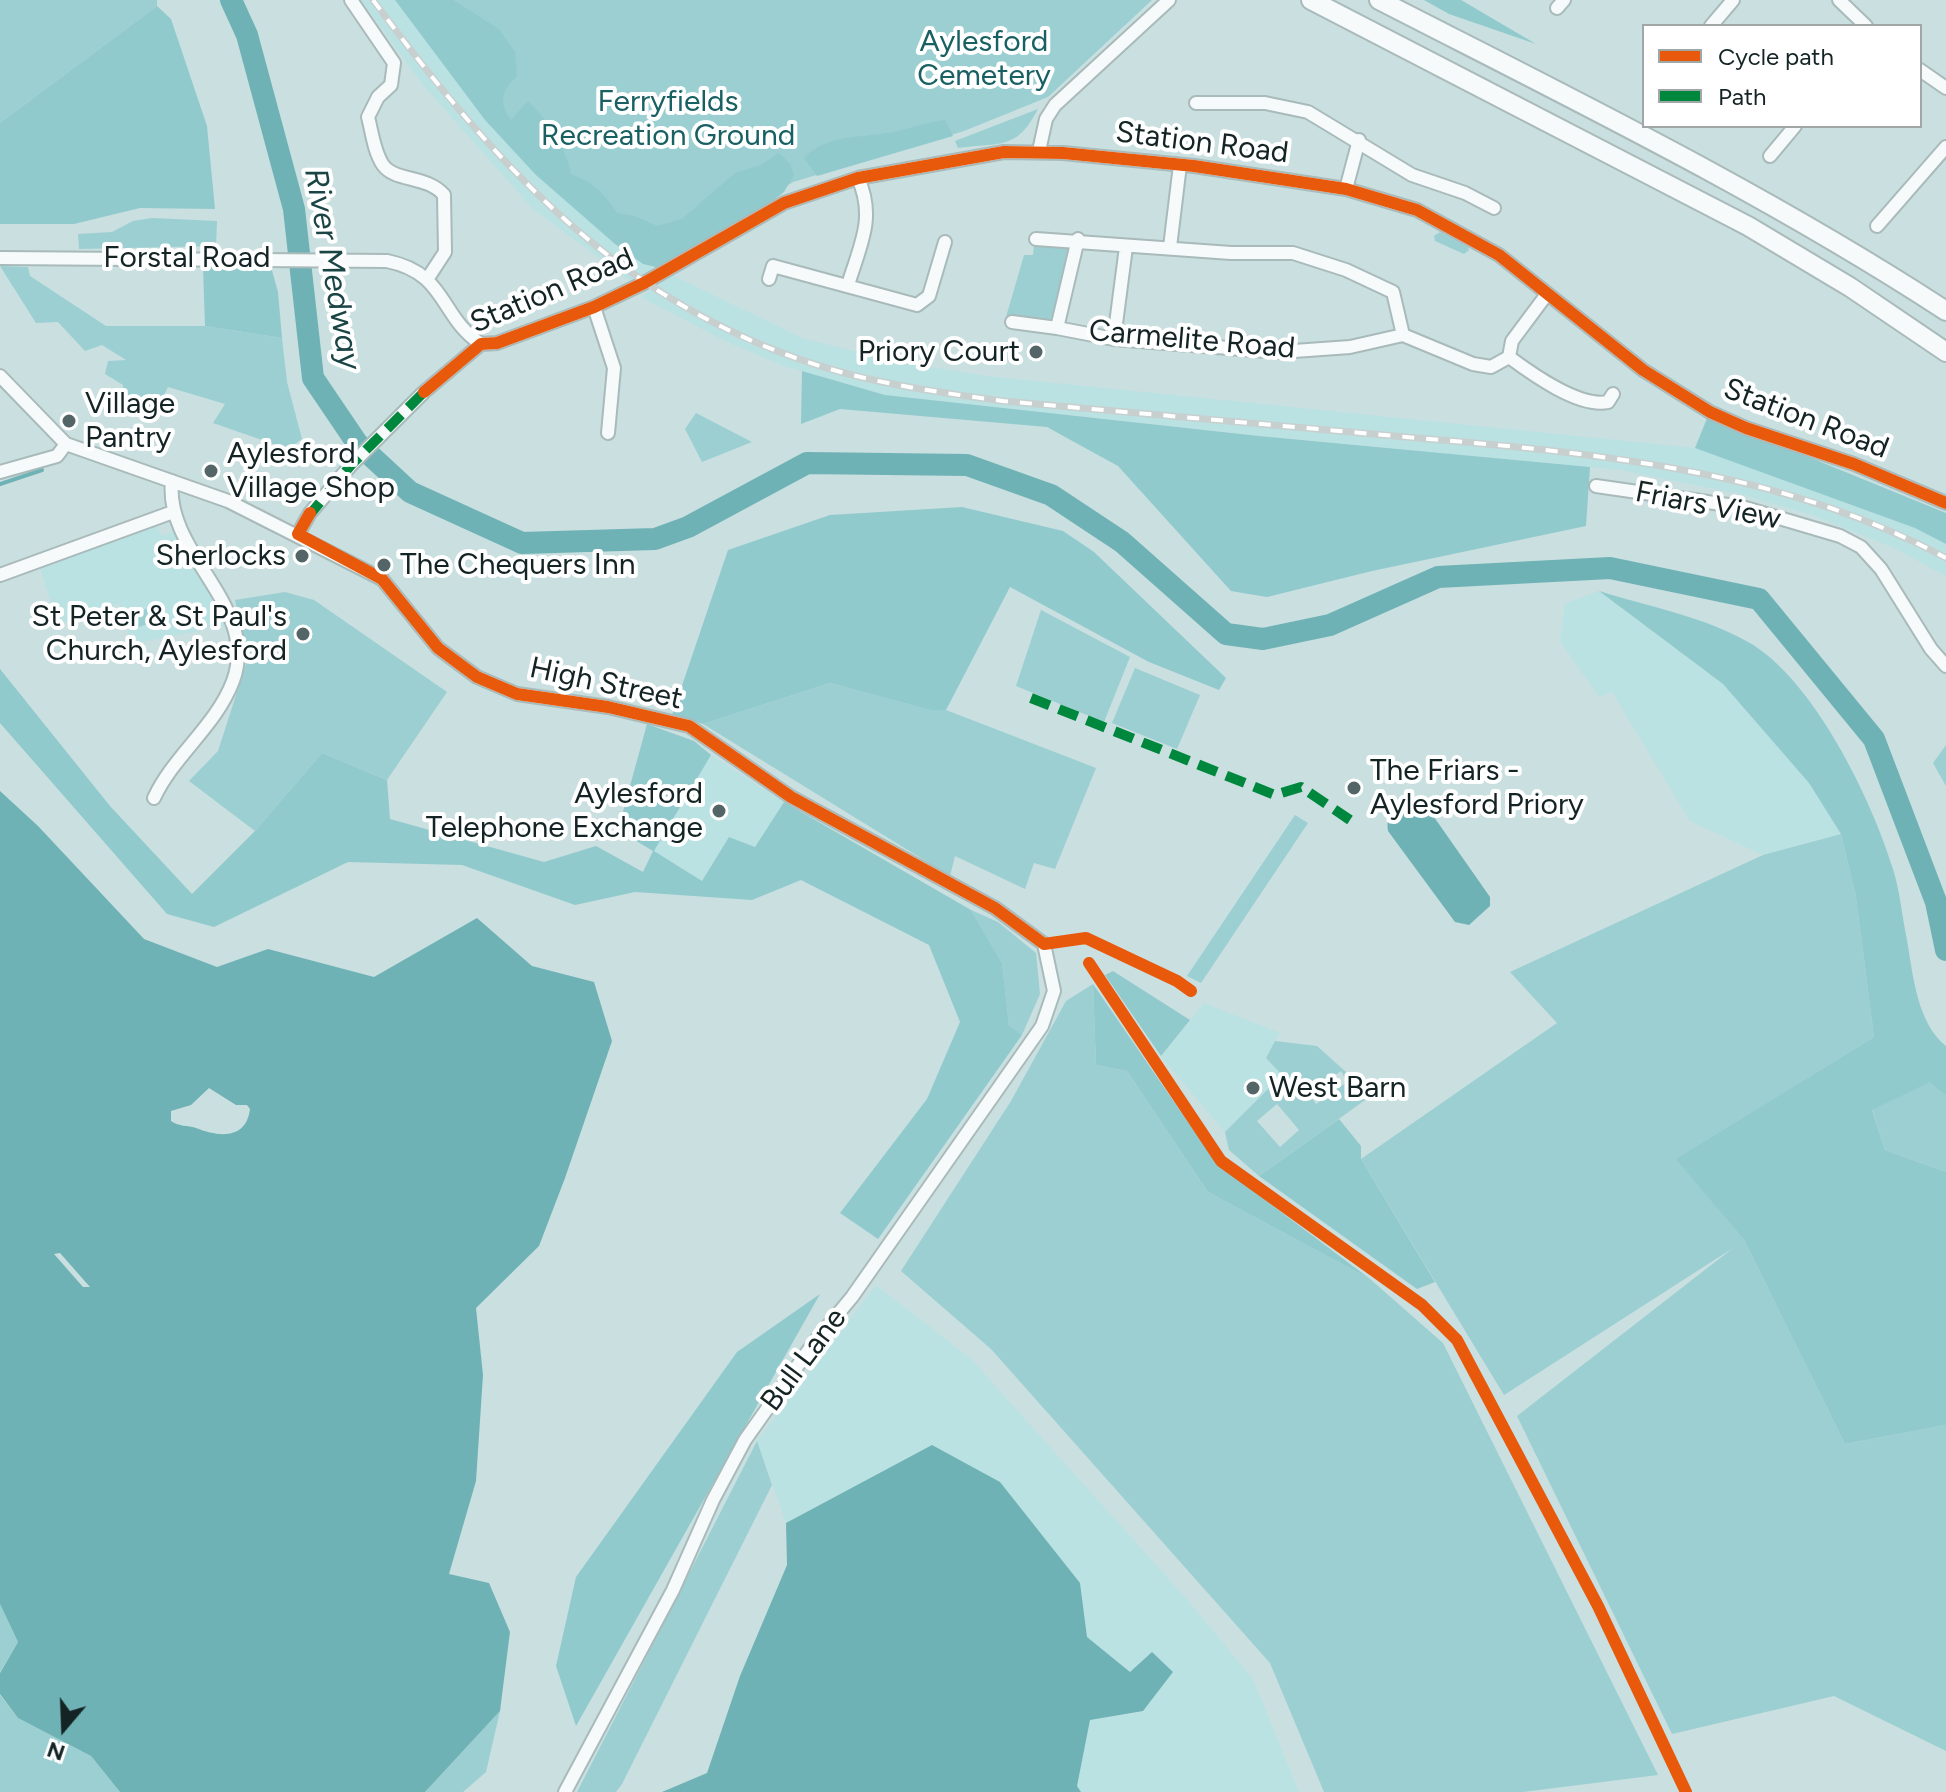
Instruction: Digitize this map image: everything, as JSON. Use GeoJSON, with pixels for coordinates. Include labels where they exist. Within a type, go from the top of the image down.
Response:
{"type":"FeatureCollection","features":[{"type":"Feature","properties":{"kind":"highway"},"geometry":{"type":"LineString","coordinates":[[1311,0],[1748,226],[1850,287],[1946,352]]}},
{"type":"Feature","properties":{"kind":"highway"},"geometry":{"type":"LineString","coordinates":[[1379,0],[1734,182],[1866,259],[1946,311]]}},
{"type":"Feature","properties":{"kind":"street"},"geometry":{"type":"LineString","coordinates":[[351,0],[394,63],[391,85],[378,97],[368,117],[380,161],[391,172],[426,181],[444,195],[445,252],[428,278],[466,331],[481,344]]}},
{"type":"Feature","properties":{"kind":"street"},"geometry":{"type":"LineString","coordinates":[[1039,151],[1046,119],[1055,105],[1169,0]]}},
{"type":"Feature","properties":{"kind":"street"},"geometry":{"type":"LineString","coordinates":[[1713,24],[1733,0]]}},
{"type":"Feature","properties":{"kind":"street"},"geometry":{"type":"LineString","coordinates":[[1839,0],[1864,24]]}},
{"type":"Feature","properties":{"kind":"street"},"geometry":{"type":"LineString","coordinates":[[1922,71],[1946,88]]}},
{"type":"Feature","properties":{"kind":"street"},"geometry":{"type":"LineString","coordinates":[[1196,103],[1265,103],[1291,107],[1324,119],[1412,175],[1465,193],[1494,208]]}},
{"type":"Feature","properties":{"kind":"street"},"geometry":{"type":"LineString","coordinates":[[1770,156],[1793,128]]}},
{"type":"Feature","properties":{"kind":"street"},"geometry":{"type":"LineString","coordinates":[[1346,189],[1359,140]]}},
{"type":"Feature","properties":{"kind":"street"},"geometry":{"type":"LineString","coordinates":[[1877,226],[1946,147]]}},
{"type":"Feature","properties":{"kind":"street","name":"Station Road"},"geometry":{"type":"LineString","coordinates":[[298,534],[310,513],[351,465],[424,392],[481,344],[497,343],[594,307],[644,283],[784,203],[858,178],[955,159],[1039,151],[1180,165],[1346,189],[1417,210],[1470,236],[1643,370],[1710,412],[1746,428],[1854,464],[1946,503]]}},
{"type":"Feature","properties":{"kind":"street"},"geometry":{"type":"LineString","coordinates":[[1170,247],[1180,165]]}},
{"type":"Feature","properties":{"kind":"street"},"geometry":{"type":"LineString","coordinates":[[848,285],[869,214],[868,199],[858,178]]}},
{"type":"Feature","properties":{"kind":"street"},"geometry":{"type":"LineString","coordinates":[[1036,239],[1078,239],[1126,247],[1170,247],[1231,253],[1293,253],[1346,270],[1393,292],[1400,311],[1403,335],[1473,364],[1491,367],[1509,357]]}},
{"type":"Feature","properties":{"kind":"street","name":"Carmelite Road"},"geometry":{"type":"LineString","coordinates":[[1057,328],[1078,239]]}},
{"type":"Feature","properties":{"kind":"street"},"geometry":{"type":"LineString","coordinates":[[769,279],[773,266],[917,305],[929,296],[945,242]]}},
{"type":"Feature","properties":{"kind":"street"},"geometry":{"type":"LineString","coordinates":[[1114,339],[1126,247]]}},
{"type":"Feature","properties":{"kind":"street","name":"Forstal Road"},"geometry":{"type":"LineString","coordinates":[[0,258],[354,259],[411,266],[428,278]]}},
{"type":"Feature","properties":{"kind":"street"},"geometry":{"type":"LineString","coordinates":[[1509,357],[1512,341],[1547,294]]}},
{"type":"Feature","properties":{"kind":"street"},"geometry":{"type":"LineString","coordinates":[[594,307],[614,368],[608,433]]}},
{"type":"Feature","properties":{"kind":"street","name":"Carmelite Road"},"geometry":{"type":"LineString","coordinates":[[1012,322],[1114,339],[1280,352],[1350,347],[1403,335]]}},
{"type":"Feature","properties":{"kind":"street"},"geometry":{"type":"LineString","coordinates":[[1509,357],[1550,386],[1595,402],[1608,402],[1613,394]]}},
{"type":"Feature","properties":{"kind":"street"},"geometry":{"type":"LineString","coordinates":[[0,376],[66,444],[57,456],[0,472]]}},
{"type":"Feature","properties":{"kind":"street","name":"High Street"},"geometry":{"type":"LineString","coordinates":[[66,444],[228,501],[382,579],[438,648],[477,677],[517,694],[608,707],[689,726],[791,797],[995,908],[1044,944]]}},
{"type":"Feature","properties":{"kind":"street"},"geometry":{"type":"LineString","coordinates":[[154,798],[166,772],[221,705],[232,683],[238,652],[234,629],[173,512],[172,481]]}},
{"type":"Feature","properties":{"kind":"street","name":"Friars View"},"geometry":{"type":"LineString","coordinates":[[1596,486],[1742,507],[1840,536],[1861,547],[1881,569],[1931,649],[1946,666]]}},
{"type":"Feature","properties":{"kind":"street"},"geometry":{"type":"LineString","coordinates":[[0,575],[173,512]]}},
{"type":"Feature","properties":{"kind":"street","name":"Bull Lane"},"geometry":{"type":"LineString","coordinates":[[565,1792],[673,1590],[713,1500],[745,1440],[813,1344],[852,1297],[1042,1026],[1054,991],[1044,944]]}},
{"type":"Feature","properties":{"kind":"shaded area"},"geometry":{"type":"Polygon","coordinates":[[[361,0],[399,0],[657,266],[632,282],[533,209],[423,85],[361,0]]]}},
{"type":"Feature","properties":{"kind":"shaded area"},"geometry":{"type":"Polygon","coordinates":[[[395,0],[453,0],[499,29],[515,52],[517,76],[503,97],[511,120],[528,101],[555,135],[571,174],[598,189],[617,213],[635,216],[657,226],[682,219],[735,173],[761,165],[779,153],[790,164],[794,175],[784,192],[766,206],[660,268],[643,264],[615,244],[536,175],[485,120],[395,0]]]}},
{"type":"Feature","properties":{"kind":"shaded area"},"geometry":{"type":"Polygon","coordinates":[[[1424,0],[1461,0],[1536,44],[1449,14],[1424,0]]]}},
{"type":"Feature","properties":{"kind":"shaded area"},"geometry":{"type":"Polygon","coordinates":[[[157,6],[171,19],[207,126],[215,209],[140,208],[74,224],[0,224],[0,123],[157,6]]]}},
{"type":"Feature","properties":{"kind":"shaded area"},"geometry":{"type":"Polygon","coordinates":[[[945,120],[953,136],[817,176],[804,158],[813,150],[843,138],[895,132],[945,120]]]}},
{"type":"Feature","properties":{"kind":"shaded area"},"geometry":{"type":"Polygon","coordinates":[[[203,267],[271,267],[278,292],[282,338],[205,326],[203,267]]]}},
{"type":"Feature","properties":{"kind":"shaded area"},"geometry":{"type":"Polygon","coordinates":[[[672,275],[802,338],[893,361],[986,376],[1695,448],[1723,434],[1946,515],[1946,576],[1892,547],[1812,515],[1740,494],[1620,470],[1259,436],[885,395],[784,366],[727,342],[641,297],[672,275]]]}},
{"type":"Feature","properties":{"kind":"shaded area"},"geometry":{"type":"Polygon","coordinates":[[[802,371],[885,395],[1259,436],[1590,467],[1586,526],[1372,571],[1267,597],[1231,591],[1118,466],[1047,427],[840,409],[801,424],[802,371]]]}},
{"type":"Feature","properties":{"kind":"shaded area"},"geometry":{"type":"Polygon","coordinates":[[[1708,416],[1946,513],[1946,544],[1915,528],[1695,448],[1708,416]]]}},
{"type":"Feature","properties":{"kind":"shaded area"},"geometry":{"type":"Polygon","coordinates":[[[962,507],[1063,531],[1094,552],[1226,678],[1219,690],[1149,662],[1010,587],[946,710],[930,710],[830,683],[703,724],[672,715],[728,550],[830,515],[962,507]]]}},
{"type":"Feature","properties":{"kind":"shaded area"},"geometry":{"type":"Polygon","coordinates":[[[157,525],[161,536],[178,530],[227,625],[132,644],[119,603],[58,625],[40,568],[157,525]]]}},
{"type":"Feature","properties":{"kind":"shaded area"},"geometry":{"type":"Polygon","coordinates":[[[1599,591],[1723,684],[1809,783],[1841,834],[1763,855],[1690,821],[1612,692],[1599,697],[1560,641],[1565,604],[1599,591]]]}},
{"type":"Feature","properties":{"kind":"shaded area"},"geometry":{"type":"Polygon","coordinates":[[[1599,591],[1712,625],[1748,642],[1772,659],[1817,711],[1871,809],[1895,877],[1922,1012],[1936,1036],[1946,1046],[1946,1096],[1930,1082],[1872,1110],[1885,1150],[1946,1172],[1946,1425],[1845,1444],[1744,1240],[1676,1159],[1874,1037],[1856,897],[1841,834],[1809,783],[1723,684],[1599,591]]]}},
{"type":"Feature","properties":{"kind":"shaded area"},"geometry":{"type":"Polygon","coordinates":[[[0,669],[110,806],[192,894],[255,831],[322,753],[387,780],[390,819],[544,862],[596,846],[643,872],[653,851],[618,830],[647,724],[694,741],[711,755],[654,851],[702,881],[729,837],[755,847],[784,802],[971,910],[1002,963],[1009,1025],[1022,1035],[878,1239],[840,1213],[927,1099],[960,1022],[929,945],[801,880],[752,900],[635,892],[575,905],[462,865],[348,862],[214,927],[167,914],[0,723],[0,669]]]}},
{"type":"Feature","properties":{"kind":"shaded area"},"geometry":{"type":"Polygon","coordinates":[[[711,755],[784,802],[755,847],[702,881],[653,851],[711,755]]]}},
{"type":"Feature","properties":{"kind":"shaded area"},"geometry":{"type":"Polygon","coordinates":[[[0,791],[38,826],[144,939],[217,967],[268,949],[374,977],[477,918],[532,966],[594,982],[612,1041],[565,1178],[539,1246],[476,1308],[483,1375],[476,1481],[449,1574],[489,1583],[510,1632],[500,1711],[425,1792],[120,1792],[91,1756],[18,1718],[0,1694],[0,1673],[18,1642],[0,1604],[0,791]],[[209,1088],[191,1105],[171,1111],[171,1121],[214,1133],[237,1131],[243,1126],[250,1109],[247,1105],[236,1105],[209,1088]],[[60,1253],[54,1254],[83,1287],[90,1287],[60,1253]]]}},
{"type":"Feature","properties":{"kind":"shaded area"},"geometry":{"type":"Polygon","coordinates":[[[1412,805],[1427,807],[1490,897],[1490,906],[1469,925],[1455,922],[1388,831],[1388,820],[1395,809],[1412,805]]]}},
{"type":"Feature","properties":{"kind":"shaded area"},"geometry":{"type":"Polygon","coordinates":[[[1113,971],[1190,1020],[1161,1056],[1105,975],[1113,971]]]}},
{"type":"Feature","properties":{"kind":"shaded area"},"geometry":{"type":"Polygon","coordinates":[[[1093,984],[1216,1163],[1370,1279],[1208,1192],[1127,1071],[1096,1065],[1093,984]]]}},
{"type":"Feature","properties":{"kind":"shaded area"},"geometry":{"type":"Polygon","coordinates":[[[1204,1003],[1280,1033],[1266,1058],[1283,1075],[1225,1132],[1161,1056],[1204,1003]]]}},
{"type":"Feature","properties":{"kind":"shaded area"},"geometry":{"type":"Polygon","coordinates":[[[1339,1119],[1361,1146],[1361,1159],[1435,1282],[1417,1289],[1259,1176],[1339,1119]]]}},
{"type":"Feature","properties":{"kind":"shaded area"},"geometry":{"type":"Polygon","coordinates":[[[876,1285],[971,1359],[1184,1596],[1253,1679],[1299,1792],[1081,1792],[1077,1786],[1090,1720],[1143,1711],[1130,1672],[1087,1637],[1080,1583],[932,1445],[786,1523],[757,1441],[876,1285]]]}},
{"type":"Feature","properties":{"kind":"shaded area"},"geometry":{"type":"Polygon","coordinates":[[[820,1294],[576,1726],[556,1666],[576,1577],[737,1352],[820,1294]]]}},
{"type":"Feature","properties":{"kind":"shaded area"},"geometry":{"type":"Polygon","coordinates":[[[932,1445],[1000,1482],[1080,1583],[1087,1637],[1130,1672],[1152,1652],[1173,1672],[1143,1711],[1090,1720],[1077,1786],[1081,1792],[662,1792],[707,1773],[740,1676],[787,1565],[786,1523],[932,1445]]]}},
{"type":"Feature","properties":{"kind":"green space"},"geometry":{"type":"Polygon","coordinates":[[[0,0],[157,0],[157,6],[0,123],[0,0]]]}},
{"type":"Feature","properties":{"kind":"green space","name":"Ferryfields Recreation Ground"},"geometry":{"type":"Polygon","coordinates":[[[410,0],[1152,0],[1048,97],[964,131],[793,182],[657,266],[514,142],[410,0]]]}},
{"type":"Feature","properties":{"kind":"green space"},"geometry":{"type":"Polygon","coordinates":[[[1038,109],[1022,132],[1006,142],[958,148],[955,141],[1038,109]]]}},
{"type":"Feature","properties":{"kind":"green space"},"geometry":{"type":"Polygon","coordinates":[[[152,218],[217,221],[216,246],[79,249],[78,234],[112,232],[133,221],[152,218]]]}},
{"type":"Feature","properties":{"kind":"green space"},"geometry":{"type":"Polygon","coordinates":[[[1440,232],[1469,250],[1464,254],[1435,241],[1434,236],[1440,232]]]}},
{"type":"Feature","properties":{"kind":"green space"},"geometry":{"type":"Polygon","coordinates":[[[1034,246],[1070,247],[1054,317],[1043,322],[1006,317],[1024,255],[1033,255],[1034,246]]]}},
{"type":"Feature","properties":{"kind":"green space"},"geometry":{"type":"Polygon","coordinates":[[[0,266],[28,267],[30,276],[106,326],[205,326],[282,338],[287,382],[302,439],[288,449],[213,423],[225,404],[168,387],[154,415],[123,402],[123,385],[105,374],[108,361],[126,360],[102,345],[85,351],[58,322],[36,323],[0,266]]]}},
{"type":"Feature","properties":{"kind":"green space"},"geometry":{"type":"Polygon","coordinates":[[[696,413],[752,442],[702,462],[685,429],[696,413]]]}},
{"type":"Feature","properties":{"kind":"green space"},"geometry":{"type":"Polygon","coordinates":[[[285,592],[314,600],[447,692],[387,780],[322,753],[255,831],[189,781],[218,751],[247,661],[235,600],[285,592]]]}},
{"type":"Feature","properties":{"kind":"green space"},"geometry":{"type":"Polygon","coordinates":[[[153,607],[157,621],[130,630],[126,615],[153,607]]]}},
{"type":"Feature","properties":{"kind":"green space"},"geometry":{"type":"Polygon","coordinates":[[[1041,610],[1130,657],[1104,722],[1016,686],[1041,610]]]}},
{"type":"Feature","properties":{"kind":"green space"},"geometry":{"type":"Polygon","coordinates":[[[1135,668],[1200,695],[1177,749],[1112,723],[1135,668]]]}},
{"type":"Feature","properties":{"kind":"green space"},"geometry":{"type":"Polygon","coordinates":[[[830,683],[930,710],[946,710],[1096,768],[1055,869],[1034,863],[1025,889],[955,856],[950,876],[703,724],[830,683]]]}},
{"type":"Feature","properties":{"kind":"green space"},"geometry":{"type":"Polygon","coordinates":[[[1946,745],[1946,786],[1933,763],[1946,745]]]}},
{"type":"Feature","properties":{"kind":"green space"},"geometry":{"type":"Polygon","coordinates":[[[1295,815],[1308,823],[1201,983],[1187,976],[1295,815]]]}},
{"type":"Feature","properties":{"kind":"green space"},"geometry":{"type":"Polygon","coordinates":[[[1841,834],[1856,897],[1874,1037],[1677,1159],[1744,1240],[1845,1444],[1946,1425],[1946,1751],[1834,1696],[1672,1734],[1517,1416],[1733,1248],[1504,1395],[1361,1159],[1557,1023],[1510,972],[1763,855],[1841,834]]]}},
{"type":"Feature","properties":{"kind":"green space"},"geometry":{"type":"Polygon","coordinates":[[[971,910],[998,922],[1036,953],[1040,994],[1022,1035],[1009,1025],[1002,963],[971,910]]]}},
{"type":"Feature","properties":{"kind":"green space"},"geometry":{"type":"Polygon","coordinates":[[[1093,984],[1096,1065],[1127,1071],[1208,1192],[1370,1279],[1443,1343],[1658,1775],[1523,1792],[1324,1792],[1270,1663],[991,1349],[901,1271],[1011,1101],[1066,1001],[1093,984]]]}},
{"type":"Feature","properties":{"kind":"green space"},"geometry":{"type":"Polygon","coordinates":[[[1275,1041],[1317,1046],[1355,1080],[1368,1098],[1259,1176],[1229,1150],[1225,1132],[1282,1075],[1266,1058],[1275,1041]],[[1341,1071],[1309,1094],[1316,1104],[1347,1082],[1341,1071]],[[1277,1104],[1257,1121],[1280,1147],[1299,1130],[1277,1104]]]}},
{"type":"Feature","properties":{"kind":"green space"},"geometry":{"type":"Polygon","coordinates":[[[1931,1081],[1946,1096],[1946,1172],[1885,1150],[1872,1109],[1931,1081]]]}},
{"type":"Feature","properties":{"kind":"green space"},"geometry":{"type":"Polygon","coordinates":[[[757,1441],[772,1485],[622,1784],[616,1792],[577,1792],[757,1441]]]}},
{"type":"Feature","properties":{"kind":"green space"},"geometry":{"type":"Polygon","coordinates":[[[0,1604],[18,1642],[0,1672],[0,1604]]]}},
{"type":"Feature","properties":{"kind":"green space"},"geometry":{"type":"Polygon","coordinates":[[[0,1695],[18,1718],[91,1756],[120,1792],[0,1792],[0,1695]]]}},
{"type":"Feature","properties":{"kind":"green space"},"geometry":{"type":"Polygon","coordinates":[[[500,1711],[486,1772],[463,1792],[425,1792],[500,1711]]]}},
{"type":"Feature","properties":{"kind":"waterway","name":"River Medway"},"geometry":{"type":"LineString","coordinates":[[231,0],[247,35],[294,209],[313,378],[357,443],[410,492],[522,543],[655,539],[688,527],[807,463],[967,465],[1051,495],[1122,542],[1226,634],[1263,639],[1330,625],[1438,577],[1610,568],[1759,599],[1874,739],[1936,902],[1946,950]]}},
{"type":"Feature","properties":{"kind":"waterway"},"geometry":{"type":"LineString","coordinates":[[0,484],[42,470]]}},
{"type":"Feature","properties":{"kind":"railway"},"geometry":{"type":"LineString","coordinates":[[373,0],[471,123],[523,179],[578,230],[637,276],[701,316],[771,349],[867,379],[1003,401],[1536,449],[1677,469],[1815,503],[1881,527],[1946,558]]}},
{"type":"Feature","properties":{"kind":"marked path"},"geometry":{"type":"LineString","coordinates":[[307,518],[351,465],[424,392]]}},
{"type":"Feature","properties":{"kind":"marked path"},"geometry":{"type":"LineString","coordinates":[[1031,698],[1275,795],[1301,787],[1350,820]]}},
{"type":"Feature","properties":{"kind":"cycle path"},"geometry":{"type":"LineString","coordinates":[[424,392],[481,344],[497,343],[594,307],[644,283],[784,203],[858,178],[1004,152],[1063,153],[1194,166],[1346,189],[1417,210],[1499,255],[1643,370],[1710,412],[1746,428],[1854,464],[1946,503]]}},
{"type":"Feature","properties":{"kind":"cycle path"},"geometry":{"type":"LineString","coordinates":[[310,513],[298,534],[382,579],[438,648],[477,677],[517,694],[608,707],[689,726],[791,797],[995,908],[1044,944],[1086,938],[1177,981],[1191,991]]}},
{"type":"Feature","properties":{"kind":"cycle path"},"geometry":{"type":"LineString","coordinates":[[1089,963],[1221,1161],[1422,1305],[1457,1340],[1598,1606],[1686,1792]]}},
{"type":"Feature","properties":{"kind":"place","name":"Priory Court"},"geometry":{"type":"Point","coordinates":[1036,352]}},
{"type":"Feature","properties":{"kind":"place","name":"Village Pantry"},"geometry":{"type":"Point","coordinates":[69,421]}},
{"type":"Feature","properties":{"kind":"place","name":"Aylesford Village Shop"},"geometry":{"type":"Point","coordinates":[211,471]}},
{"type":"Feature","properties":{"kind":"place","name":"Sherlocks"},"geometry":{"type":"Point","coordinates":[302,556]}},
{"type":"Feature","properties":{"kind":"place","name":"The Chequers Inn"},"geometry":{"type":"Point","coordinates":[384,565]}},
{"type":"Feature","properties":{"kind":"place","name":"St Peter & St Paul's Church, Aylesford"},"geometry":{"type":"Point","coordinates":[303,634]}},
{"type":"Feature","properties":{"kind":"place","name":"The Friars - Aylesford Priory"},"geometry":{"type":"Point","coordinates":[1354,788]}},
{"type":"Feature","properties":{"kind":"place","name":"Aylesford Telephone Exchange"},"geometry":{"type":"Point","coordinates":[719,811]}},
{"type":"Feature","properties":{"kind":"place","name":"West Barn"},"geometry":{"type":"Point","coordinates":[1253,1088]}},
{"type":"Feature","properties":{"kind":"park label","name":"Aylesford Cemetery"},"geometry":{"type":"Point","coordinates":[984,59]}}]}
